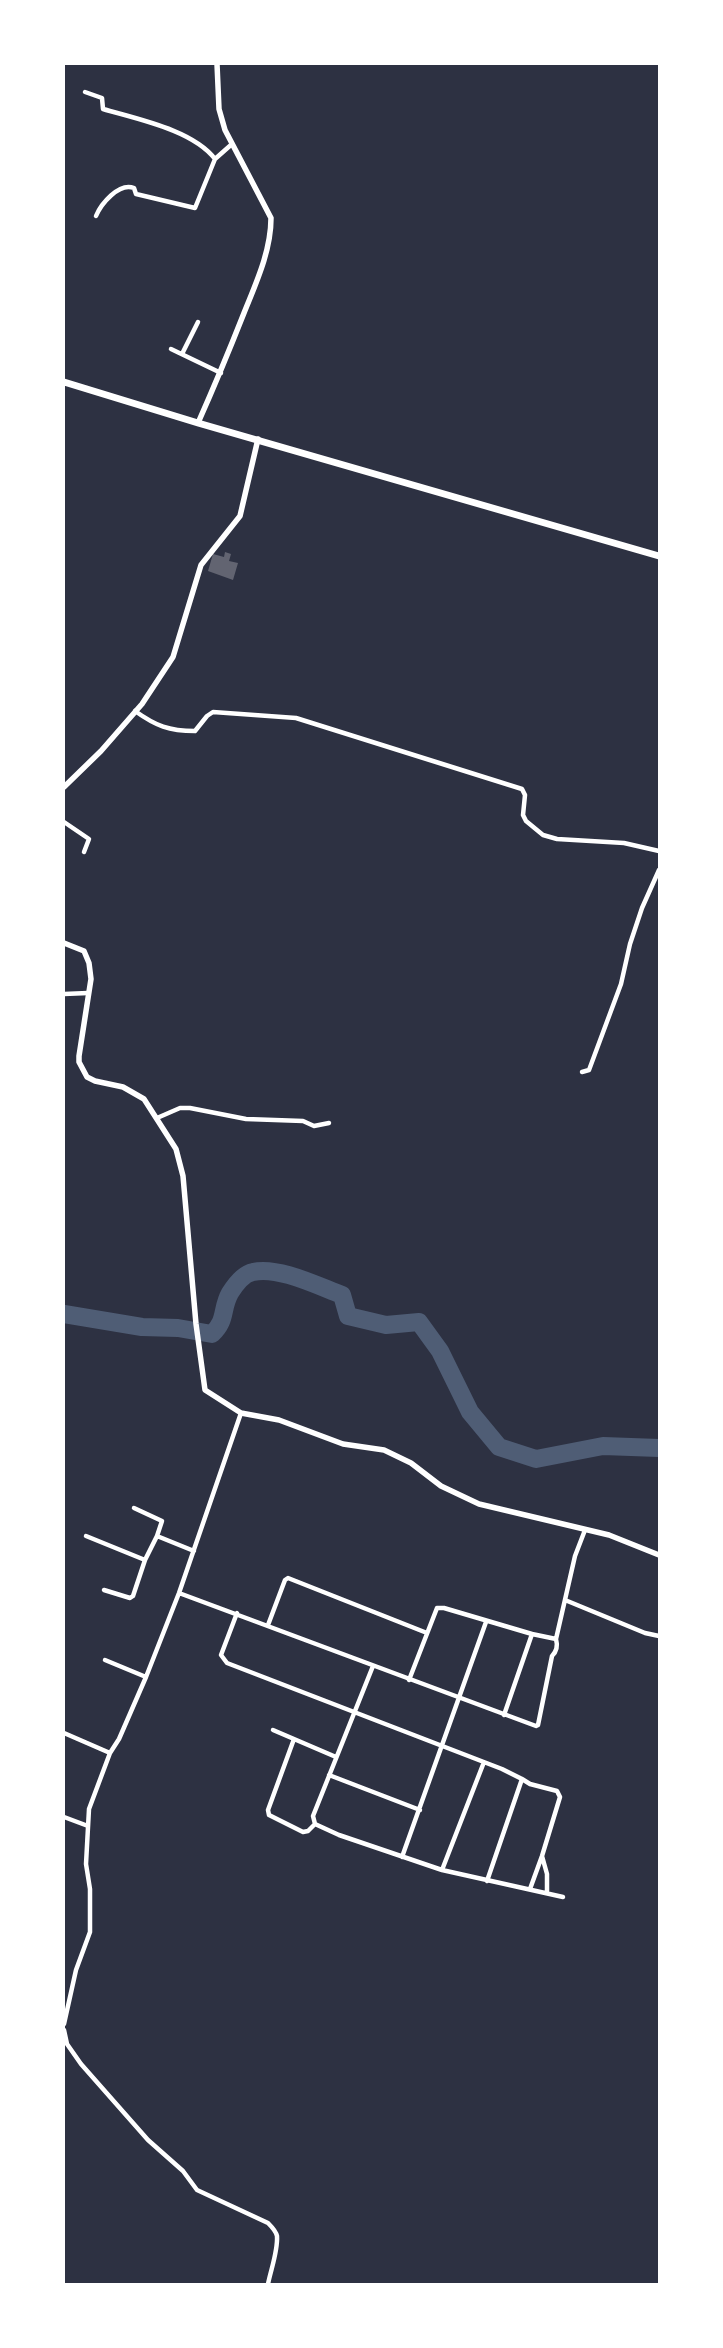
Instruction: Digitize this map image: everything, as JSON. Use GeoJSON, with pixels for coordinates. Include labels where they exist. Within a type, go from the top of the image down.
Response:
{"type":"FeatureCollection","features":[{"type":"Feature","properties":{"kind":"highway"},"geometry":{"type":"LineString","coordinates":[[64,382],[198,423],[659,556]]}},
{"type":"Feature","properties":{"kind":"street"},"geometry":{"type":"LineString","coordinates":[[198,423],[220,373],[269,246],[271,226],[271,218],[225,130],[219,109],[217,64]]}},
{"type":"Feature","properties":{"kind":"street"},"geometry":{"type":"LineString","coordinates":[[85,92],[102,98],[103,109],[186,136],[207,148],[215,159]]}},
{"type":"Feature","properties":{"kind":"street"},"geometry":{"type":"LineString","coordinates":[[96,216],[100,206],[125,186],[134,188],[136,194],[195,208],[215,159],[232,144]]}},
{"type":"Feature","properties":{"kind":"street"},"geometry":{"type":"LineString","coordinates":[[182,354],[198,322]]}},
{"type":"Feature","properties":{"kind":"street"},"geometry":{"type":"LineString","coordinates":[[171,349],[220,373]]}},
{"type":"Feature","properties":{"kind":"street"},"geometry":{"type":"LineString","coordinates":[[64,787],[101,751],[135,711],[158,683],[173,657],[200,565],[240,516],[258,439]]}},
{"type":"Feature","properties":{"kind":"street"},"geometry":{"type":"LineString","coordinates":[[135,711],[151,722],[170,730],[183,731],[195,731],[206,716],[213,712],[296,718],[522,789],[525,795],[523,815],[543,835],[557,840],[624,843],[659,851]]}},
{"type":"Feature","properties":{"kind":"street"},"geometry":{"type":"LineString","coordinates":[[64,822],[89,839],[84,852]]}},
{"type":"Feature","properties":{"kind":"street"},"geometry":{"type":"LineString","coordinates":[[582,1072],[589,1070],[601,1042],[621,984],[630,944],[642,908],[659,870]]}},
{"type":"Feature","properties":{"kind":"street"},"geometry":{"type":"LineString","coordinates":[[64,943],[79,947],[84,951],[89,963],[91,979],[79,1056],[82,1069],[87,1076],[95,1081],[123,1087],[137,1094],[147,1103],[158,1118],[176,1149],[183,1176],[196,1324],[205,1390],[241,1413],[279,1420],[343,1444],[384,1450],[412,1463],[441,1486],[479,1504],[622,1539],[659,1555]]}},
{"type":"Feature","properties":{"kind":"street"},"geometry":{"type":"LineString","coordinates":[[64,994],[88,993]]}},
{"type":"Feature","properties":{"kind":"street"},"geometry":{"type":"LineString","coordinates":[[158,1118],[180,1108],[190,1108],[246,1119],[303,1121],[314,1126],[329,1123]]}},
{"type":"Feature","properties":{"kind":"street"},"geometry":{"type":"LineString","coordinates":[[64,2024],[76,1970],[90,1932],[90,1889],[86,1864],[89,1809],[110,1753],[119,1739],[146,1677],[179,1593],[241,1413]]}},
{"type":"Feature","properties":{"kind":"street"},"geometry":{"type":"LineString","coordinates":[[104,1590],[130,1598],[133,1596],[145,1560],[158,1536],[162,1521],[134,1508]]}},
{"type":"Feature","properties":{"kind":"street"},"geometry":{"type":"LineString","coordinates":[[179,1593],[237,1613],[533,1726],[538,1725],[575,1556],[585,1530]]}},
{"type":"Feature","properties":{"kind":"street"},"geometry":{"type":"LineString","coordinates":[[86,1536],[145,1560]]}},
{"type":"Feature","properties":{"kind":"street"},"geometry":{"type":"LineString","coordinates":[[158,1536],[194,1551]]}},
{"type":"Feature","properties":{"kind":"street"},"geometry":{"type":"LineString","coordinates":[[268,1625],[274,1604],[285,1580],[288,1578],[427,1633]]}},
{"type":"Feature","properties":{"kind":"street"},"geometry":{"type":"LineString","coordinates":[[565,1600],[645,1633],[659,1636]]}},
{"type":"Feature","properties":{"kind":"street"},"geometry":{"type":"LineString","coordinates":[[409,1680],[437,1608],[444,1608],[486,1622],[556,1640]]}},
{"type":"Feature","properties":{"kind":"street"},"geometry":{"type":"LineString","coordinates":[[237,1613],[221,1655],[223,1660],[515,1774],[522,1779],[559,1794],[542,1856],[530,1889]]}},
{"type":"Feature","properties":{"kind":"street"},"geometry":{"type":"LineString","coordinates":[[402,1857],[486,1622]]}},
{"type":"Feature","properties":{"kind":"street"},"geometry":{"type":"LineString","coordinates":[[504,1715],[532,1634]]}},
{"type":"Feature","properties":{"kind":"street"},"geometry":{"type":"LineString","coordinates":[[105,1660],[146,1677]]}},
{"type":"Feature","properties":{"kind":"street"},"geometry":{"type":"LineString","coordinates":[[315,1824],[313,1816],[373,1666]]}},
{"type":"Feature","properties":{"kind":"street"},"geometry":{"type":"LineString","coordinates":[[273,1730],[336,1757]]}},
{"type":"Feature","properties":{"kind":"street"},"geometry":{"type":"LineString","coordinates":[[64,1733],[110,1753]]}},
{"type":"Feature","properties":{"kind":"street"},"geometry":{"type":"LineString","coordinates":[[294,1739],[268,1810],[269,1815],[303,1832],[308,1831],[315,1824]]}},
{"type":"Feature","properties":{"kind":"street"},"geometry":{"type":"LineString","coordinates":[[442,1870],[484,1762]]}},
{"type":"Feature","properties":{"kind":"street"},"geometry":{"type":"LineString","coordinates":[[329,1775],[420,1810]]}},
{"type":"Feature","properties":{"kind":"street"},"geometry":{"type":"LineString","coordinates":[[487,1881],[522,1779]]}},
{"type":"Feature","properties":{"kind":"street"},"geometry":{"type":"LineString","coordinates":[[64,1817],[88,1826]]}},
{"type":"Feature","properties":{"kind":"street"},"geometry":{"type":"LineString","coordinates":[[315,1824],[339,1835],[442,1870],[563,1897]]}},
{"type":"Feature","properties":{"kind":"street"},"geometry":{"type":"LineString","coordinates":[[542,1856],[547,1874],[547,1893]]}},
{"type":"Feature","properties":{"kind":"street"},"geometry":{"type":"LineString","coordinates":[[64,2030],[66,2044],[81,2064],[148,2140],[183,2171],[197,2190],[268,2223],[274,2230],[276,2241],[268,2284]]}},
{"type":"Feature","properties":{"kind":"building"},"geometry":{"type":"Polygon","coordinates":[[[225,552],[231,554],[229,561],[238,563],[233,580],[208,571],[213,554],[224,557],[225,552]]]}},
{"type":"Feature","properties":{"kind":"waterway"},"geometry":{"type":"LineString","coordinates":[[64,1314],[142,1327],[178,1328],[212,1334],[220,1324],[230,1293],[243,1277],[249,1273],[263,1271],[286,1274],[342,1295],[348,1316],[386,1325],[419,1322],[440,1351],[470,1412],[499,1447],[536,1459],[603,1446],[659,1448]]}}]}
